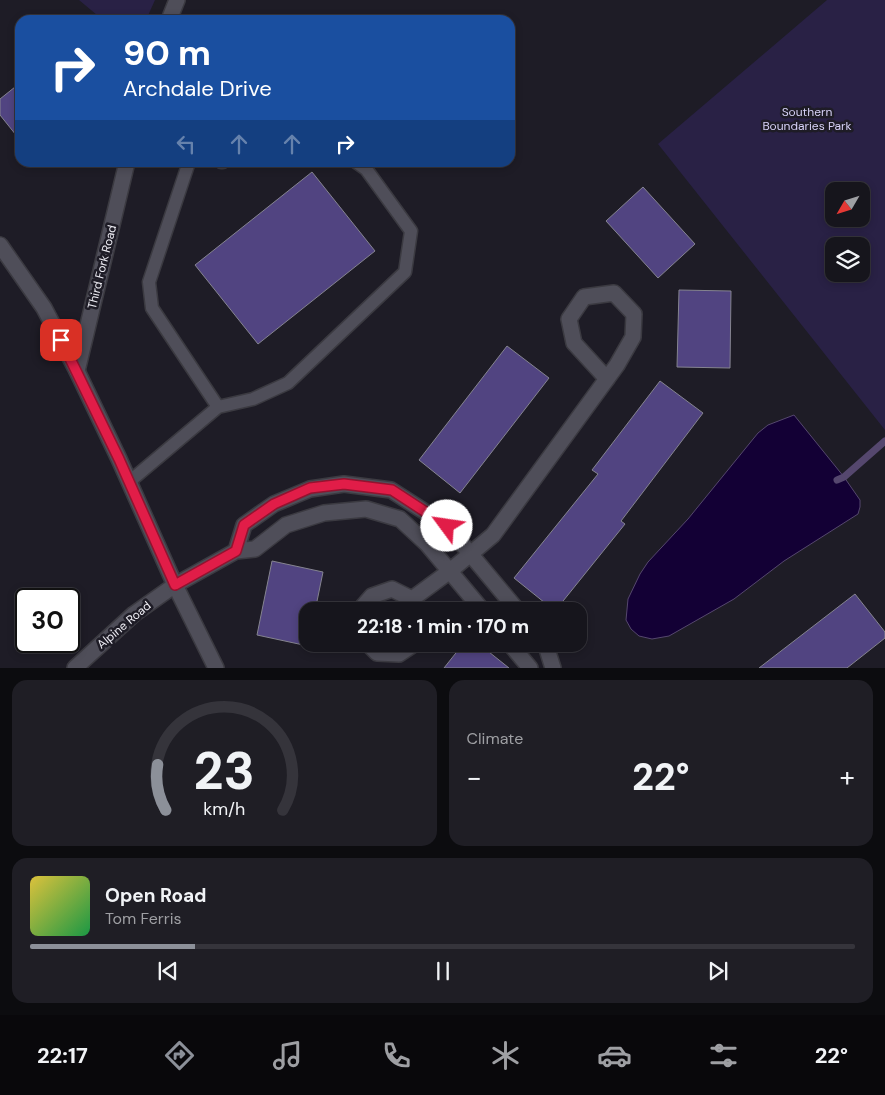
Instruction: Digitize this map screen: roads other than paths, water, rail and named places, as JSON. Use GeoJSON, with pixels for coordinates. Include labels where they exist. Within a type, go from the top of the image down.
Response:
{"type":"FeatureCollection","features":[{"type":"Feature","properties":{"kind":"street"},"geometry":{"type":"LineString","coordinates":[[171,15],[177,0]]}},
{"type":"Feature","properties":{"kind":"street","name":"Third Fork Road"},"geometry":{"type":"LineString","coordinates":[[77,370],[126,167]]}},
{"type":"Feature","properties":{"kind":"street"},"geometry":{"type":"LineString","coordinates":[[0,245],[44,308],[77,370],[175,585],[216,668]]}},
{"type":"Feature","properties":{"kind":"street"},"geometry":{"type":"LineString","coordinates":[[418,602],[450,571],[493,535],[607,379],[617,365],[633,337],[634,314],[614,293],[584,297],[569,319],[574,343],[607,379]]}},
{"type":"Feature","properties":{"kind":"street"},"geometry":{"type":"LineString","coordinates":[[236,551],[244,525],[274,504],[310,488],[344,484],[392,490],[447,526],[511,602]]}},
{"type":"Feature","properties":{"kind":"street","name":"Alpine Road"},"geometry":{"type":"LineString","coordinates":[[75,668],[134,614],[175,585],[236,551],[256,550],[286,525],[324,513],[366,509],[400,519],[427,544],[476,602]]}},
{"type":"Feature","properties":{"kind":"street"},"geometry":{"type":"LineString","coordinates":[[367,602],[372,596],[392,589],[411,602]]}},
{"type":"Feature","properties":{"kind":"street"},"geometry":{"type":"LineString","coordinates":[[376,652],[399,654],[402,652]]}},
{"type":"Feature","properties":{"kind":"street"},"geometry":{"type":"LineString","coordinates":[[517,652],[530,668]]}},
{"type":"Feature","properties":{"kind":"street"},"geometry":{"type":"LineString","coordinates":[[548,652],[553,668]]}},
{"type":"Feature","properties":{"kind":"lane"},"geometry":{"type":"LineString","coordinates":[[187,167],[150,282],[152,308],[218,407]]}},
{"type":"Feature","properties":{"kind":"lane"},"geometry":{"type":"LineString","coordinates":[[129,482],[218,407],[253,399],[288,383],[405,272],[412,231],[363,167]]}},
{"type":"Feature","properties":{"kind":"waterway"},"geometry":{"type":"LineString","coordinates":[[837,480],[844,477],[885,441]]}},
{"type":"Feature","properties":{"kind":"park label","name":"Southern Boundaries Park"},"geometry":{"type":"Point","coordinates":[807,119]}}]}
